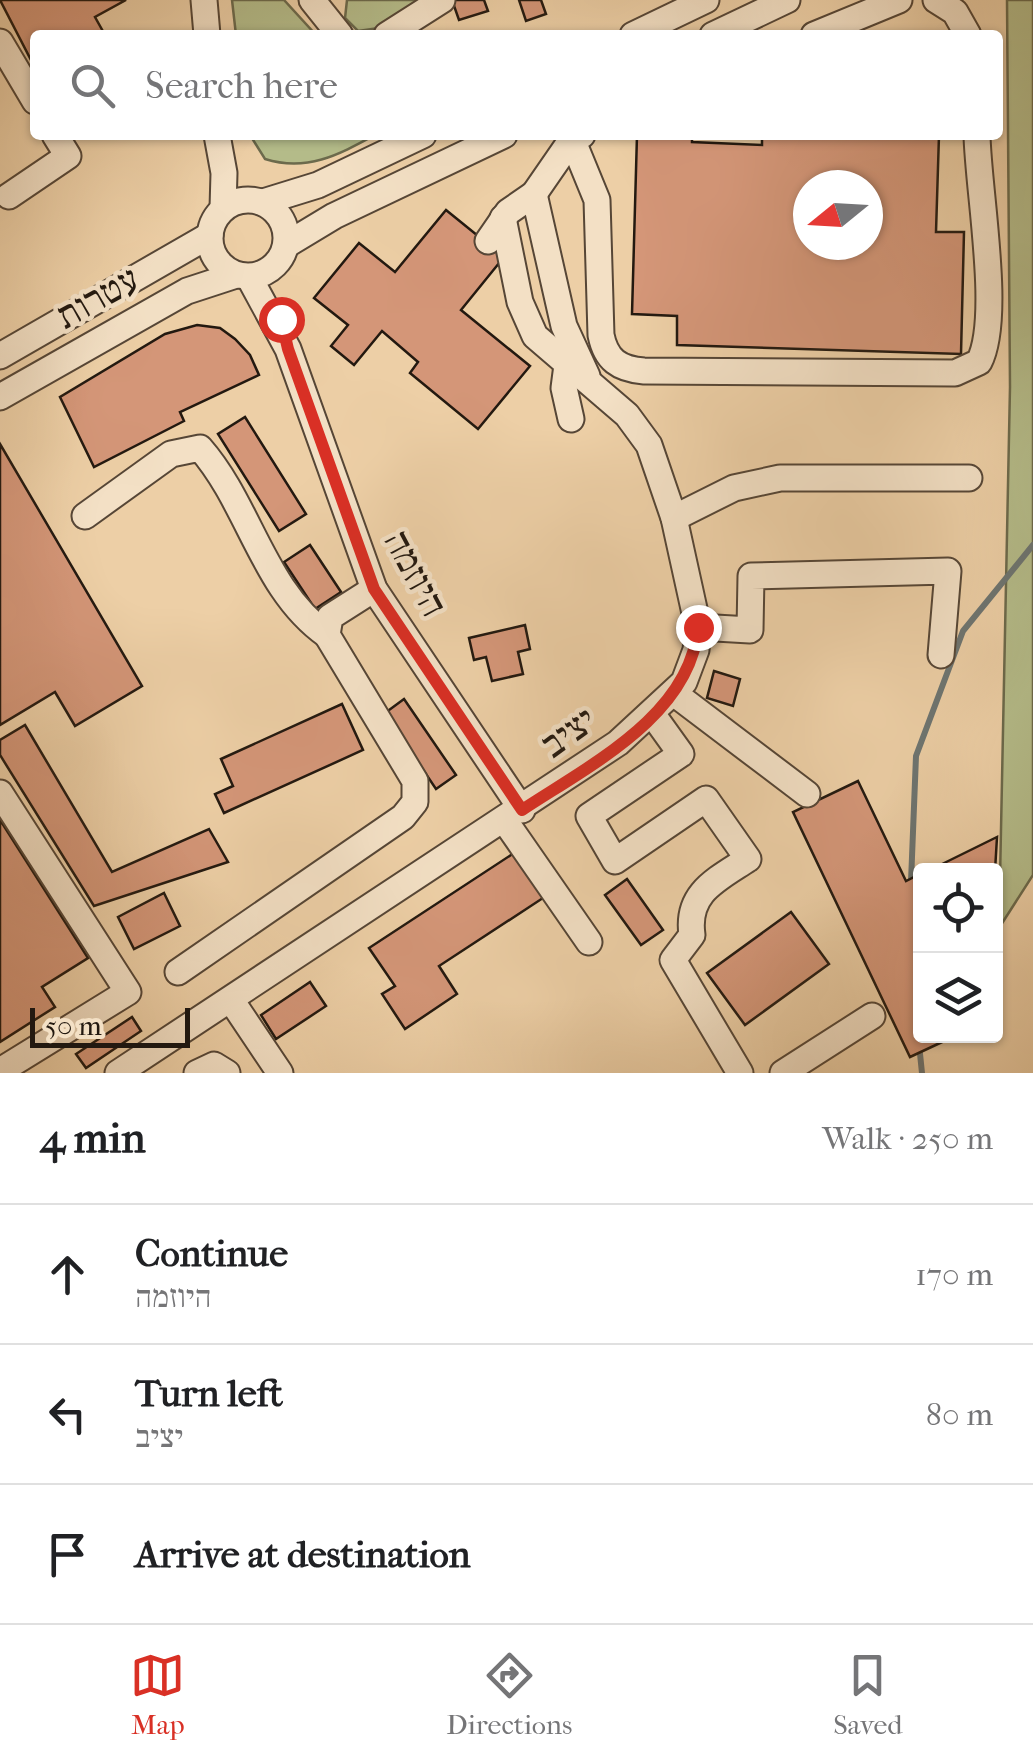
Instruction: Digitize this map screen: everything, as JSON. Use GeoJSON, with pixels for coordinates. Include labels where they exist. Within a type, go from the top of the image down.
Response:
{"type":"FeatureCollection","features":[{"type":"Feature","properties":{"kind":"street"},"geometry":{"type":"LineString","coordinates":[[204,0],[207,30]]}},
{"type":"Feature","properties":{"kind":"street"},"geometry":{"type":"LineString","coordinates":[[312,0],[336,30]]}},
{"type":"Feature","properties":{"kind":"street"},"geometry":{"type":"LineString","coordinates":[[394,30],[442,0]]}},
{"type":"Feature","properties":{"kind":"street"},"geometry":{"type":"LineString","coordinates":[[643,30],[706,0]]}},
{"type":"Feature","properties":{"kind":"street"},"geometry":{"type":"LineString","coordinates":[[724,30],[787,0]]}},
{"type":"Feature","properties":{"kind":"street"},"geometry":{"type":"LineString","coordinates":[[826,30],[898,0]]}},
{"type":"Feature","properties":{"kind":"street"},"geometry":{"type":"LineString","coordinates":[[936,0],[955,12],[965,30]]}},
{"type":"Feature","properties":{"kind":"street"},"geometry":{"type":"LineString","coordinates":[[0,42],[30,93]]}},
{"type":"Feature","properties":{"kind":"street"},"geometry":{"type":"LineString","coordinates":[[9,196],[68,156],[58,140]]}},
{"type":"Feature","properties":{"kind":"street"},"geometry":{"type":"LineString","coordinates":[[223,208],[318,185],[412,140]]}},
{"type":"Feature","properties":{"kind":"street"},"geometry":{"type":"LineString","coordinates":[[220,144],[223,208],[210,235],[216,259],[242,276],[281,255],[334,216],[494,140]]}},
{"type":"Feature","properties":{"kind":"street"},"geometry":{"type":"LineString","coordinates":[[488,241],[503,218],[534,194],[575,140]]}},
{"type":"Feature","properties":{"kind":"street"},"geometry":{"type":"LineString","coordinates":[[578,140],[595,192],[604,349],[616,364],[644,370],[956,374],[980,362],[986,340],[988,289],[977,140]]}},
{"type":"Feature","properties":{"kind":"street"},"geometry":{"type":"LineString","coordinates":[[220,144],[257,201],[282,219],[281,255]]}},
{"type":"Feature","properties":{"kind":"street"},"geometry":{"type":"LineString","coordinates":[[534,194],[570,360],[564,388],[571,419]]}},
{"type":"Feature","properties":{"kind":"street"},"geometry":{"type":"LineString","coordinates":[[503,218],[528,324],[570,360]]}},
{"type":"Feature","properties":{"kind":"street","name":"עטרות"},"geometry":{"type":"LineString","coordinates":[[0,356],[210,235]]}},
{"type":"Feature","properties":{"kind":"street","name":"היוזמה"},"geometry":{"type":"LineString","coordinates":[[281,255],[288,349]]}},
{"type":"Feature","properties":{"kind":"street","name":"היוזמה"},"geometry":{"type":"LineString","coordinates":[[242,276],[288,349],[374,589],[588,942]]}},
{"type":"Feature","properties":{"kind":"street","name":"עטרות"},"geometry":{"type":"LineString","coordinates":[[0,398],[187,291],[242,276]]}},
{"type":"Feature","properties":{"kind":"street","name":"יציב"},"geometry":{"type":"LineString","coordinates":[[118,1073],[514,815],[653,715],[675,694],[691,667],[698,627],[674,518],[644,436],[628,415],[599,392],[570,360]]}},
{"type":"Feature","properties":{"kind":"street"},"geometry":{"type":"LineString","coordinates":[[85,516],[171,454],[200,448],[283,591],[307,621],[327,635],[415,782],[415,802],[403,816],[178,972]]}},
{"type":"Feature","properties":{"kind":"street"},"geometry":{"type":"LineString","coordinates":[[674,518],[734,488],[780,478],[969,478]]}},
{"type":"Feature","properties":{"kind":"street"},"geometry":{"type":"LineString","coordinates":[[698,627],[750,630],[751,576],[948,571],[942,655]]}},
{"type":"Feature","properties":{"kind":"street"},"geometry":{"type":"LineString","coordinates":[[327,635],[330,617],[374,589]]}},
{"type":"Feature","properties":{"kind":"street"},"geometry":{"type":"LineString","coordinates":[[675,694],[790,776],[807,794]]}},
{"type":"Feature","properties":{"kind":"street"},"geometry":{"type":"LineString","coordinates":[[653,715],[681,754],[589,816],[615,861],[706,799],[748,859],[699,892],[690,917],[692,935],[673,960],[740,1073]]}},
{"type":"Feature","properties":{"kind":"street"},"geometry":{"type":"LineString","coordinates":[[0,792],[128,992],[0,1071]]}},
{"type":"Feature","properties":{"kind":"street"},"geometry":{"type":"LineString","coordinates":[[231,1000],[280,1073]]}},
{"type":"Feature","properties":{"kind":"street"},"geometry":{"type":"LineString","coordinates":[[783,1073],[872,1016]]}},
{"type":"Feature","properties":{"kind":"street"},"geometry":{"type":"LineString","coordinates":[[197,1073],[214,1065],[227,1073]]}},
{"type":"Feature","properties":{"kind":"green space"},"geometry":{"type":"Polygon","coordinates":[[[232,0],[284,0],[311,30],[235,30],[232,0]]]}},
{"type":"Feature","properties":{"kind":"green space"},"geometry":{"type":"Polygon","coordinates":[[[347,0],[425,0],[379,28],[357,30],[345,18],[347,0]]]}},
{"type":"Feature","properties":{"kind":"green space"},"geometry":{"type":"Polygon","coordinates":[[[1007,0],[1033,0],[1033,875],[1003,922],[1000,863],[1010,387],[1007,0]]]}},
{"type":"Feature","properties":{"kind":"green space"},"geometry":{"type":"Polygon","coordinates":[[[253,140],[365,140],[309,162],[265,159],[253,140]]]}},
{"type":"Feature","properties":{"kind":"building"},"geometry":{"type":"Polygon","coordinates":[[[0,0],[126,0],[95,17],[102,30],[30,30],[30,58],[0,0]]]}},
{"type":"Feature","properties":{"kind":"building"},"geometry":{"type":"Polygon","coordinates":[[[452,0],[484,0],[488,11],[459,20],[452,0]]]}},
{"type":"Feature","properties":{"kind":"building"},"geometry":{"type":"Polygon","coordinates":[[[519,0],[541,0],[546,14],[526,21],[519,0]]]}},
{"type":"Feature","properties":{"kind":"building"},"geometry":{"type":"Polygon","coordinates":[[[637,140],[762,145],[762,140],[939,140],[936,232],[964,232],[961,354],[677,345],[677,316],[632,314],[637,140]]]}},
{"type":"Feature","properties":{"kind":"building"},"geometry":{"type":"Polygon","coordinates":[[[446,210],[504,257],[461,310],[530,366],[478,429],[410,373],[418,362],[382,331],[354,365],[331,346],[348,325],[314,298],[359,243],[395,272],[446,210]]]}},
{"type":"Feature","properties":{"kind":"building"},"geometry":{"type":"Polygon","coordinates":[[[197,325],[220,328],[235,339],[250,355],[259,375],[180,412],[184,421],[94,467],[60,397],[165,334],[197,325]]]}},
{"type":"Feature","properties":{"kind":"building"},"geometry":{"type":"Polygon","coordinates":[[[245,417],[306,514],[279,531],[218,434],[245,417]]]}},
{"type":"Feature","properties":{"kind":"building"},"geometry":{"type":"Polygon","coordinates":[[[0,444],[142,686],[75,726],[55,692],[0,725],[0,444]]]}},
{"type":"Feature","properties":{"kind":"building"},"geometry":{"type":"Polygon","coordinates":[[[310,545],[341,592],[315,609],[284,562],[310,545]]]}},
{"type":"Feature","properties":{"kind":"building"},"geometry":{"type":"Polygon","coordinates":[[[525,625],[530,649],[518,652],[523,674],[492,681],[486,657],[474,660],[469,638],[525,625]]]}},
{"type":"Feature","properties":{"kind":"building"},"geometry":{"type":"Polygon","coordinates":[[[714,671],[740,679],[733,706],[707,698],[714,671]]]}},
{"type":"Feature","properties":{"kind":"building"},"geometry":{"type":"Polygon","coordinates":[[[404,699],[456,775],[436,789],[385,713],[404,699]]]}},
{"type":"Feature","properties":{"kind":"building"},"geometry":{"type":"Polygon","coordinates":[[[342,704],[363,750],[224,813],[215,794],[233,786],[221,759],[342,704]]]}},
{"type":"Feature","properties":{"kind":"building"},"geometry":{"type":"Polygon","coordinates":[[[25,725],[112,872],[209,829],[228,862],[94,906],[0,755],[0,740],[25,725]]]}},
{"type":"Feature","properties":{"kind":"building"},"geometry":{"type":"Polygon","coordinates":[[[858,781],[906,881],[913,878],[913,1043],[940,1043],[910,1057],[793,812],[858,781]]]}},
{"type":"Feature","properties":{"kind":"building"},"geometry":{"type":"Polygon","coordinates":[[[0,820],[88,958],[42,987],[55,1007],[0,1042],[0,820]]]}},
{"type":"Feature","properties":{"kind":"building"},"geometry":{"type":"Polygon","coordinates":[[[997,837],[995,863],[944,863],[997,837]]]}},
{"type":"Feature","properties":{"kind":"building"},"geometry":{"type":"Polygon","coordinates":[[[514,853],[543,898],[439,966],[457,994],[405,1029],[382,994],[395,986],[369,948],[514,853]]]}},
{"type":"Feature","properties":{"kind":"building"},"geometry":{"type":"Polygon","coordinates":[[[627,879],[663,930],[641,945],[605,895],[627,879]]]}},
{"type":"Feature","properties":{"kind":"building"},"geometry":{"type":"Polygon","coordinates":[[[164,893],[180,926],[134,949],[118,917],[164,893]]]}},
{"type":"Feature","properties":{"kind":"building"},"geometry":{"type":"Polygon","coordinates":[[[791,912],[829,964],[745,1025],[707,973],[791,912]]]}},
{"type":"Feature","properties":{"kind":"building"},"geometry":{"type":"Polygon","coordinates":[[[310,982],[326,1006],[276,1039],[261,1015],[310,982]]]}},
{"type":"Feature","properties":{"kind":"building"},"geometry":{"type":"Polygon","coordinates":[[[132,1017],[141,1031],[86,1068],[76,1054],[132,1017]]]}},
{"type":"Feature","properties":{"kind":"waterway"},"geometry":{"type":"LineString","coordinates":[[911,882],[916,756],[963,631],[1033,545]]}},
{"type":"Feature","properties":{"kind":"waterway"},"geometry":{"type":"LineString","coordinates":[[919,1044],[922,1073]]}},
{"type":"Feature","properties":{"kind":"route"},"geometry":{"type":"LineString","coordinates":[[281,319],[288,349],[374,589],[522,810],[618,743],[675,694],[691,667],[698,627]]}}]}
